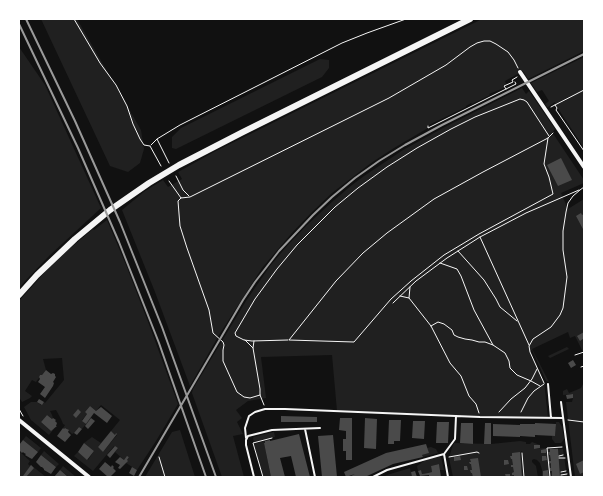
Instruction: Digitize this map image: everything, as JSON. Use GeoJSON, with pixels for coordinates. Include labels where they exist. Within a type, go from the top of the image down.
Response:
{"type":"FeatureCollection","features":[{"type":"Feature","properties":{"kind":"main road"},"geometry":{"type":"LineString","coordinates":[[19,295],[53,259],[96,221],[126,199],[179,165],[470,19]]}},
{"type":"Feature","properties":{"kind":"street"},"geometry":{"type":"LineString","coordinates":[[520,72],[584,167]]}},
{"type":"Feature","properties":{"kind":"street"},"geometry":{"type":"LineString","coordinates":[[19,420],[89,477]]}},
{"type":"Feature","properties":{"kind":"lane"},"geometry":{"type":"LineString","coordinates":[[548,384],[551,418]]}},
{"type":"Feature","properties":{"kind":"lane"},"geometry":{"type":"LineString","coordinates":[[561,402],[570,477]]}},
{"type":"Feature","properties":{"kind":"lane"},"geometry":{"type":"LineString","coordinates":[[254,477],[246,445],[245,428],[248,416],[265,409],[480,417],[563,418]]}},
{"type":"Feature","properties":{"kind":"lane"},"geometry":{"type":"LineString","coordinates":[[373,477],[387,470],[444,454],[455,439],[456,416]]}},
{"type":"Feature","properties":{"kind":"lane"},"geometry":{"type":"LineString","coordinates":[[246,438],[251,435],[272,430],[320,428]]}},
{"type":"Feature","properties":{"kind":"lane"},"geometry":{"type":"LineString","coordinates":[[305,429],[314,477]]}},
{"type":"Feature","properties":{"kind":"lane"},"geometry":{"type":"LineString","coordinates":[[444,454],[448,477]]}},
{"type":"Feature","properties":{"kind":"path"},"geometry":{"type":"LineString","coordinates":[[74,19],[128,106],[133,124],[140,139],[144,145],[150,146]]}},
{"type":"Feature","properties":{"kind":"path"},"geometry":{"type":"LineString","coordinates":[[150,146],[157,139],[187,121],[335,47],[367,33],[406,19]]}},
{"type":"Feature","properties":{"kind":"path"},"geometry":{"type":"LineString","coordinates":[[181,198],[190,197],[389,98],[446,65],[477,43],[484,41],[490,42],[503,48],[514,60],[520,72]]}},
{"type":"Feature","properties":{"kind":"path"},"geometry":{"type":"LineString","coordinates":[[506,89],[504,86],[513,82],[512,80],[517,77]]}},
{"type":"Feature","properties":{"kind":"path"},"geometry":{"type":"LineString","coordinates":[[428,126],[428,128],[516,84],[515,82]]}},
{"type":"Feature","properties":{"kind":"path"},"geometry":{"type":"LineString","coordinates":[[546,111],[584,90]]}},
{"type":"Feature","properties":{"kind":"path"},"geometry":{"type":"LineString","coordinates":[[244,340],[354,342],[396,294],[410,281],[444,255],[479,234],[553,194],[544,164],[549,137],[527,102],[520,99],[451,129],[387,167],[335,207],[297,245],[255,298],[235,333],[236,336],[244,340],[253,348]]}},
{"type":"Feature","properties":{"kind":"path"},"geometry":{"type":"LineString","coordinates":[[555,105],[557,108],[556,110],[584,151]]}},
{"type":"Feature","properties":{"kind":"path"},"geometry":{"type":"LineString","coordinates":[[289,340],[336,281],[363,253],[387,233],[434,199],[554,133]]}},
{"type":"Feature","properties":{"kind":"path"},"geometry":{"type":"LineString","coordinates":[[157,139],[169,163]]}},
{"type":"Feature","properties":{"kind":"path"},"geometry":{"type":"LineString","coordinates":[[150,146],[161,166]]}},
{"type":"Feature","properties":{"kind":"path"},"geometry":{"type":"LineString","coordinates":[[176,176],[183,190],[190,197]]}},
{"type":"Feature","properties":{"kind":"path"},"geometry":{"type":"LineString","coordinates":[[169,181],[181,198]]}},
{"type":"Feature","properties":{"kind":"path"},"geometry":{"type":"LineString","coordinates":[[529,346],[533,339],[552,326],[563,308],[567,277],[563,250],[566,212],[568,203],[573,196],[584,187]]}},
{"type":"Feature","properties":{"kind":"path"},"geometry":{"type":"LineString","coordinates":[[393,303],[410,286],[458,250],[526,213],[580,190]]}},
{"type":"Feature","properties":{"kind":"path"},"geometry":{"type":"LineString","coordinates":[[181,198],[178,201],[180,226],[209,310],[213,333],[223,342],[224,345],[223,361],[238,392],[244,397],[250,398],[260,395]]}},
{"type":"Feature","properties":{"kind":"path"},"geometry":{"type":"LineString","coordinates":[[480,237],[529,346],[530,352],[545,387]]}},
{"type":"Feature","properties":{"kind":"path"},"geometry":{"type":"LineString","coordinates":[[458,250],[484,280],[500,307],[518,321]]}},
{"type":"Feature","properties":{"kind":"path"},"geometry":{"type":"LineString","coordinates":[[439,263],[457,269],[474,310],[494,345]]}},
{"type":"Feature","properties":{"kind":"path"},"geometry":{"type":"LineString","coordinates":[[410,286],[410,298],[430,326],[450,363],[461,376],[469,396],[476,404],[480,417]]}},
{"type":"Feature","properties":{"kind":"path"},"geometry":{"type":"LineString","coordinates":[[399,296],[410,298]]}},
{"type":"Feature","properties":{"kind":"path"},"geometry":{"type":"LineString","coordinates":[[430,326],[438,322],[444,324],[452,330],[454,335],[458,337],[494,345],[505,353],[509,361],[510,368],[517,375],[540,386]]}},
{"type":"Feature","properties":{"kind":"path"},"geometry":{"type":"LineString","coordinates":[[254,341],[253,348],[260,395],[265,409]]}},
{"type":"Feature","properties":{"kind":"path"},"geometry":{"type":"LineString","coordinates":[[575,355],[584,352]]}},
{"type":"Feature","properties":{"kind":"path"},"geometry":{"type":"LineString","coordinates":[[495,417],[511,399],[531,381],[537,368]]}},
{"type":"Feature","properties":{"kind":"path"},"geometry":{"type":"LineString","coordinates":[[519,418],[528,398],[534,391],[544,384]]}},
{"type":"Feature","properties":{"kind":"path"},"geometry":{"type":"LineString","coordinates":[[568,420],[584,422]]}},
{"type":"Feature","properties":{"kind":"path"},"geometry":{"type":"LineString","coordinates":[[263,477],[253,442],[272,438]]}},
{"type":"Feature","properties":{"kind":"path"},"geometry":{"type":"LineString","coordinates":[[550,477],[547,448],[562,447],[564,449]]}},
{"type":"Feature","properties":{"kind":"path"},"geometry":{"type":"LineString","coordinates":[[448,457],[477,452],[479,453]]}},
{"type":"Feature","properties":{"kind":"path"},"geometry":{"type":"LineString","coordinates":[[522,452],[524,477]]}},
{"type":"Feature","properties":{"kind":"path"},"geometry":{"type":"LineString","coordinates":[[559,456],[565,455]]}},
{"type":"Feature","properties":{"kind":"path"},"geometry":{"type":"LineString","coordinates":[[159,457],[165,477]]}},
{"type":"Feature","properties":{"kind":"path"},"geometry":{"type":"LineString","coordinates":[[559,458],[565,458]]}},
{"type":"Feature","properties":{"kind":"path"},"geometry":{"type":"LineString","coordinates":[[561,472],[567,471]]}},
{"type":"Feature","properties":{"kind":"path"},"geometry":{"type":"LineString","coordinates":[[561,475],[567,474]]}},
{"type":"Feature","properties":{"kind":"shaded area"},"geometry":{"type":"Polygon","coordinates":[[[41,19],[77,19],[141,130],[144,149],[140,163],[128,172],[110,166],[41,19]]]}},
{"type":"Feature","properties":{"kind":"shaded area"},"geometry":{"type":"Polygon","coordinates":[[[482,19],[584,19],[584,51],[528,79],[523,71],[505,81],[506,84],[503,86],[504,88],[489,94],[490,95],[472,104],[471,103],[466,107],[427,126],[428,128],[371,163],[332,193],[291,234],[262,268],[219,335],[190,386],[155,292],[122,210],[145,191],[163,180],[168,187],[182,179],[178,172],[214,152],[482,19]]]}},
{"type":"Feature","properties":{"kind":"shaded area"},"geometry":{"type":"Polygon","coordinates":[[[19,47],[45,85],[101,208],[50,255],[19,288],[19,47]]]}},
{"type":"Feature","properties":{"kind":"shaded area"},"geometry":{"type":"Polygon","coordinates":[[[584,57],[584,148],[555,102],[547,107],[545,104],[549,101],[542,90],[537,92],[531,83],[584,57]]]}},
{"type":"Feature","properties":{"kind":"shaded area"},"geometry":{"type":"Polygon","coordinates":[[[320,59],[329,60],[329,68],[322,77],[176,149],[172,148],[172,137],[181,128],[320,59]]]}},
{"type":"Feature","properties":{"kind":"shaded area"},"geometry":{"type":"Polygon","coordinates":[[[522,88],[526,94],[529,91],[555,129],[552,133],[584,180],[584,183],[561,193],[568,209],[584,199],[584,354],[575,336],[570,338],[568,332],[532,349],[549,382],[546,381],[532,350],[530,351],[544,381],[548,418],[480,417],[337,411],[332,355],[261,357],[266,398],[248,401],[236,410],[242,418],[237,422],[243,434],[233,436],[244,477],[222,477],[192,393],[246,301],[270,266],[307,225],[333,201],[364,176],[403,150],[522,88]]]}},
{"type":"Feature","properties":{"kind":"shaded area"},"geometry":{"type":"Polygon","coordinates":[[[107,220],[150,327],[178,404],[137,470],[126,463],[129,457],[128,456],[124,460],[115,452],[118,448],[114,446],[93,471],[74,456],[78,452],[88,460],[94,451],[84,443],[92,437],[101,443],[98,447],[103,452],[117,435],[111,431],[120,420],[101,405],[96,411],[90,406],[85,412],[87,414],[82,420],[86,424],[82,429],[79,427],[72,434],[66,428],[63,428],[65,425],[63,424],[56,410],[50,411],[53,418],[52,419],[47,415],[41,422],[51,431],[53,428],[54,429],[49,435],[31,420],[24,407],[31,402],[37,402],[41,405],[44,402],[45,403],[64,380],[62,358],[43,359],[46,370],[42,375],[40,375],[36,382],[32,380],[25,391],[32,396],[22,402],[19,397],[19,301],[46,271],[68,250],[93,229],[94,230],[107,220]]]}},
{"type":"Feature","properties":{"kind":"shaded area"},"geometry":{"type":"Polygon","coordinates":[[[567,347],[569,349],[550,358],[548,356],[567,347]]]}},
{"type":"Feature","properties":{"kind":"shaded area"},"geometry":{"type":"Polygon","coordinates":[[[584,382],[584,477],[575,477],[566,402],[572,402],[573,394],[563,395],[563,391],[567,389],[569,393],[581,388],[584,382]]]}},
{"type":"Feature","properties":{"kind":"shaded area"},"geometry":{"type":"Polygon","coordinates":[[[556,422],[559,422],[562,427],[564,439],[561,443],[555,443],[552,439],[552,436],[555,435],[556,422]]]}},
{"type":"Feature","properties":{"kind":"shaded area"},"geometry":{"type":"Polygon","coordinates":[[[180,430],[195,477],[145,477],[172,432],[180,430]]]}},
{"type":"Feature","properties":{"kind":"shaded area"},"geometry":{"type":"Polygon","coordinates":[[[274,432],[275,437],[254,442],[254,437],[274,432]]]}},
{"type":"Feature","properties":{"kind":"shaded area"},"geometry":{"type":"Polygon","coordinates":[[[26,436],[41,448],[38,452],[23,440],[26,436]]]}},
{"type":"Feature","properties":{"kind":"shaded area"},"geometry":{"type":"Polygon","coordinates":[[[265,441],[264,443],[271,477],[263,477],[254,444],[265,441]]]}},
{"type":"Feature","properties":{"kind":"shaded area"},"geometry":{"type":"Polygon","coordinates":[[[520,441],[526,442],[526,444],[530,444],[532,442],[540,445],[534,445],[534,449],[557,447],[558,449],[563,449],[567,477],[542,477],[540,463],[534,459],[532,462],[536,466],[538,477],[525,477],[522,451],[523,477],[453,477],[449,458],[454,443],[491,444],[520,441]]]}},
{"type":"Feature","properties":{"kind":"shaded area"},"geometry":{"type":"Polygon","coordinates":[[[431,447],[436,449],[438,453],[423,457],[422,455],[428,453],[427,448],[431,447]]]}},
{"type":"Feature","properties":{"kind":"shaded area"},"geometry":{"type":"Polygon","coordinates":[[[19,451],[30,461],[28,464],[30,466],[31,465],[46,477],[19,477],[19,451]]]}},
{"type":"Feature","properties":{"kind":"shaded area"},"geometry":{"type":"Polygon","coordinates":[[[44,451],[59,464],[56,467],[41,455],[44,451]]]}},
{"type":"Feature","properties":{"kind":"shaded area"},"geometry":{"type":"Polygon","coordinates":[[[441,457],[444,470],[440,470],[439,464],[431,466],[432,472],[422,474],[421,470],[418,471],[417,466],[424,461],[431,458],[441,457]]]}},
{"type":"Feature","properties":{"kind":"shaded area"},"geometry":{"type":"Polygon","coordinates":[[[63,466],[76,477],[69,477],[60,470],[63,466]]]}},
{"type":"Feature","properties":{"kind":"shaded area"},"geometry":{"type":"Polygon","coordinates":[[[410,468],[412,477],[383,477],[387,475],[410,468]]]}},
{"type":"Feature","properties":{"kind":"building"},"geometry":{"type":"Polygon","coordinates":[[[561,158],[572,180],[558,186],[547,165],[561,158]]]}},
{"type":"Feature","properties":{"kind":"building"},"geometry":{"type":"Polygon","coordinates":[[[581,213],[582,215],[584,214],[584,231],[576,216],[581,213]]]}},
{"type":"Feature","properties":{"kind":"building"},"geometry":{"type":"Polygon","coordinates":[[[584,332],[584,338],[580,341],[577,336],[584,332]]]}},
{"type":"Feature","properties":{"kind":"building"},"geometry":{"type":"Polygon","coordinates":[[[573,360],[576,365],[571,368],[568,363],[573,360]]]}},
{"type":"Feature","properties":{"kind":"building"},"geometry":{"type":"Polygon","coordinates":[[[46,370],[51,374],[55,374],[56,377],[53,382],[53,386],[45,398],[40,394],[45,387],[38,382],[40,375],[42,375],[46,370]]]}},
{"type":"Feature","properties":{"kind":"building"},"geometry":{"type":"Polygon","coordinates":[[[573,394],[573,398],[567,399],[566,395],[573,394]]]}},
{"type":"Feature","properties":{"kind":"building"},"geometry":{"type":"Polygon","coordinates":[[[39,399],[44,402],[42,405],[37,402],[39,399]]]}},
{"type":"Feature","properties":{"kind":"building"},"geometry":{"type":"Polygon","coordinates":[[[90,406],[96,411],[101,407],[112,416],[107,423],[94,413],[86,424],[82,421],[87,414],[85,412],[90,406]]]}},
{"type":"Feature","properties":{"kind":"building"},"geometry":{"type":"Polygon","coordinates":[[[78,409],[81,412],[76,418],[73,415],[78,409]]]}},
{"type":"Feature","properties":{"kind":"building"},"geometry":{"type":"Polygon","coordinates":[[[47,415],[56,420],[55,421],[57,423],[57,426],[51,431],[41,422],[47,415]]]}},
{"type":"Feature","properties":{"kind":"building"},"geometry":{"type":"Polygon","coordinates":[[[281,416],[317,417],[317,422],[281,422],[281,416]]]}},
{"type":"Feature","properties":{"kind":"building"},"geometry":{"type":"Polygon","coordinates":[[[91,418],[95,421],[88,429],[85,426],[91,418]]]}},
{"type":"Feature","properties":{"kind":"building"},"geometry":{"type":"Polygon","coordinates":[[[340,418],[352,418],[352,460],[346,460],[346,451],[343,451],[343,439],[346,439],[346,431],[339,430],[340,418]]]}},
{"type":"Feature","properties":{"kind":"building"},"geometry":{"type":"Polygon","coordinates":[[[365,418],[377,419],[376,449],[364,448],[365,418]]]}},
{"type":"Feature","properties":{"kind":"building"},"geometry":{"type":"Polygon","coordinates":[[[389,420],[401,420],[400,441],[394,441],[394,444],[388,444],[389,420]]]}},
{"type":"Feature","properties":{"kind":"building"},"geometry":{"type":"Polygon","coordinates":[[[413,421],[425,421],[424,439],[412,438],[413,421]]]}},
{"type":"Feature","properties":{"kind":"building"},"geometry":{"type":"Polygon","coordinates":[[[437,422],[449,422],[448,443],[436,443],[437,422]]]}},
{"type":"Feature","properties":{"kind":"building"},"geometry":{"type":"Polygon","coordinates":[[[461,423],[473,423],[473,444],[460,443],[461,423]]]}},
{"type":"Feature","properties":{"kind":"building"},"geometry":{"type":"Polygon","coordinates":[[[485,423],[491,423],[491,444],[484,444],[485,423]]]}},
{"type":"Feature","properties":{"kind":"building"},"geometry":{"type":"Polygon","coordinates":[[[535,423],[556,424],[555,436],[493,436],[493,424],[520,425],[535,423]]]}},
{"type":"Feature","properties":{"kind":"building"},"geometry":{"type":"Polygon","coordinates":[[[79,427],[82,429],[77,435],[74,433],[79,427]]]}},
{"type":"Feature","properties":{"kind":"building"},"geometry":{"type":"Polygon","coordinates":[[[63,428],[69,430],[68,432],[71,435],[65,442],[57,436],[63,428]]]}},
{"type":"Feature","properties":{"kind":"building"},"geometry":{"type":"Polygon","coordinates":[[[111,431],[115,435],[116,433],[117,434],[103,452],[98,447],[111,431]]]}},
{"type":"Feature","properties":{"kind":"building"},"geometry":{"type":"Polygon","coordinates":[[[299,434],[310,477],[296,477],[291,456],[280,458],[285,477],[271,477],[264,443],[265,441],[299,434]]]}},
{"type":"Feature","properties":{"kind":"building"},"geometry":{"type":"Polygon","coordinates":[[[333,435],[337,477],[322,477],[318,436],[333,435]]]}},
{"type":"Feature","properties":{"kind":"building"},"geometry":{"type":"Polygon","coordinates":[[[23,440],[38,452],[32,459],[19,450],[19,445],[23,440]]]}},
{"type":"Feature","properties":{"kind":"building"},"geometry":{"type":"Polygon","coordinates":[[[84,443],[94,451],[87,460],[78,452],[84,443]]]}},
{"type":"Feature","properties":{"kind":"building"},"geometry":{"type":"Polygon","coordinates":[[[426,444],[429,453],[422,455],[423,457],[393,464],[365,477],[349,477],[355,474],[346,477],[344,472],[386,453],[426,444]]]}},
{"type":"Feature","properties":{"kind":"building"},"geometry":{"type":"Polygon","coordinates":[[[534,445],[540,445],[540,448],[534,449],[534,445]]]}},
{"type":"Feature","properties":{"kind":"building"},"geometry":{"type":"Polygon","coordinates":[[[115,446],[118,448],[110,458],[107,455],[115,446]]]}},
{"type":"Feature","properties":{"kind":"building"},"geometry":{"type":"Polygon","coordinates":[[[546,449],[546,453],[541,453],[541,450],[546,449]]]}},
{"type":"Feature","properties":{"kind":"building"},"geometry":{"type":"Polygon","coordinates":[[[550,449],[558,449],[560,477],[552,477],[552,471],[550,471],[551,463],[549,464],[549,461],[551,461],[548,452],[550,452],[550,449]]]}},
{"type":"Feature","properties":{"kind":"building"},"geometry":{"type":"Polygon","coordinates":[[[520,452],[522,477],[514,477],[514,475],[512,475],[514,472],[513,467],[511,467],[511,465],[513,465],[510,456],[512,456],[512,453],[520,452]]]}},
{"type":"Feature","properties":{"kind":"building"},"geometry":{"type":"Polygon","coordinates":[[[41,455],[56,467],[51,474],[44,470],[36,462],[41,455]]]}},
{"type":"Feature","properties":{"kind":"building"},"geometry":{"type":"Polygon","coordinates":[[[127,456],[129,457],[127,460],[128,461],[120,469],[118,468],[120,465],[115,462],[120,457],[124,460],[127,456]]]}},
{"type":"Feature","properties":{"kind":"building"},"geometry":{"type":"Polygon","coordinates":[[[460,456],[461,460],[454,461],[454,457],[460,456]]]}},
{"type":"Feature","properties":{"kind":"building"},"geometry":{"type":"Polygon","coordinates":[[[542,456],[546,456],[547,460],[542,461],[542,456]]]}},
{"type":"Feature","properties":{"kind":"building"},"geometry":{"type":"Polygon","coordinates":[[[478,458],[481,477],[473,477],[470,470],[472,470],[471,464],[469,462],[471,462],[470,459],[478,458]]]}},
{"type":"Feature","properties":{"kind":"building"},"geometry":{"type":"Polygon","coordinates":[[[504,460],[508,460],[509,464],[504,465],[504,460]]]}},
{"type":"Feature","properties":{"kind":"building"},"geometry":{"type":"Polygon","coordinates":[[[584,460],[584,472],[580,474],[576,464],[584,460]]]}},
{"type":"Feature","properties":{"kind":"building"},"geometry":{"type":"Polygon","coordinates":[[[105,462],[111,467],[112,465],[116,471],[110,477],[99,469],[105,462]]]}},
{"type":"Feature","properties":{"kind":"building"},"geometry":{"type":"Polygon","coordinates":[[[439,464],[441,477],[429,477],[429,475],[420,476],[418,471],[421,470],[422,474],[432,472],[431,466],[439,464]]]}},
{"type":"Feature","properties":{"kind":"building"},"geometry":{"type":"Polygon","coordinates":[[[31,465],[34,468],[26,477],[24,477],[23,476],[31,465]]]}},
{"type":"Feature","properties":{"kind":"building"},"geometry":{"type":"Polygon","coordinates":[[[464,466],[467,466],[468,470],[464,470],[464,466]]]}},
{"type":"Feature","properties":{"kind":"building"},"geometry":{"type":"Polygon","coordinates":[[[132,467],[137,470],[134,476],[129,473],[132,467]]]}},
{"type":"Feature","properties":{"kind":"building"},"geometry":{"type":"Polygon","coordinates":[[[60,470],[67,476],[69,477],[54,477],[60,470]]]}},
{"type":"Feature","properties":{"kind":"building"},"geometry":{"type":"Polygon","coordinates":[[[548,470],[549,477],[543,477],[543,471],[548,470]]]}},
{"type":"Feature","properties":{"kind":"building"},"geometry":{"type":"Polygon","coordinates":[[[415,471],[417,477],[412,477],[411,472],[415,471]]]}},
{"type":"Feature","properties":{"kind":"building"},"geometry":{"type":"Polygon","coordinates":[[[505,474],[510,474],[510,477],[506,477],[505,474]]]}},
{"type":"Feature","properties":{"kind":"railway"},"geometry":{"type":"LineString","coordinates":[[26,19],[75,121],[120,222],[162,327],[216,477]]}},
{"type":"Feature","properties":{"kind":"railway"},"geometry":{"type":"LineString","coordinates":[[19,24],[78,148],[119,242],[159,343],[206,477]]}},
{"type":"Feature","properties":{"kind":"railway"},"geometry":{"type":"LineString","coordinates":[[139,477],[243,300],[279,251],[313,215],[355,178],[405,145],[584,54]]}}]}
